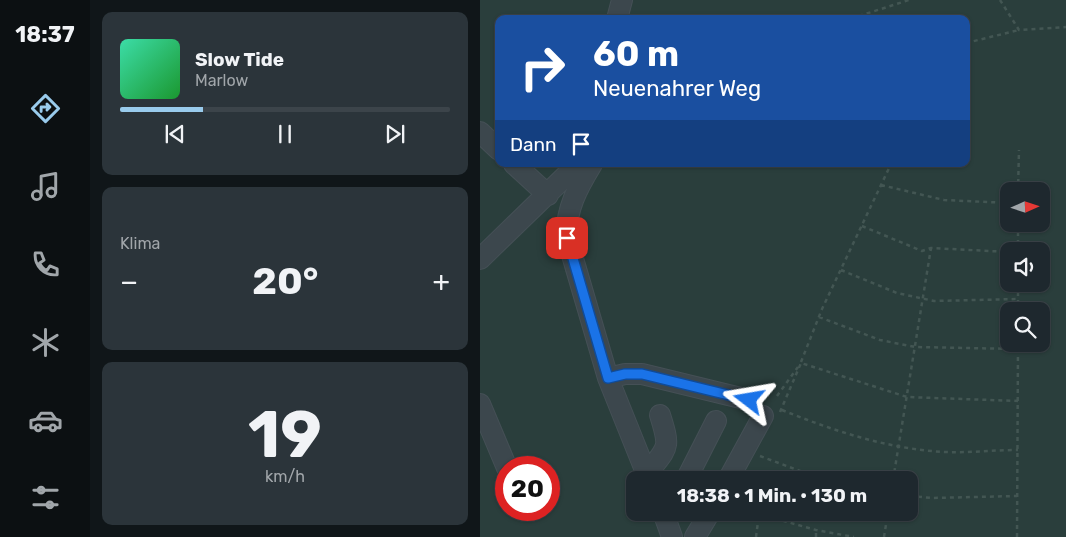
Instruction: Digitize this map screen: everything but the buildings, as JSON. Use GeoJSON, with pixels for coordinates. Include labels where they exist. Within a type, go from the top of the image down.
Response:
{"type":"FeatureCollection","features":[{"type":"Feature","properties":{"kind":"lane"},"geometry":{"type":"LineString","coordinates":[[618,15],[622,0]]}},
{"type":"Feature","properties":{"kind":"lane"},"geometry":{"type":"LineString","coordinates":[[480,132],[495,146]]}},
{"type":"Feature","properties":{"kind":"lane"},"geometry":{"type":"LineString","coordinates":[[517,167],[548,195]]}},
{"type":"Feature","properties":{"kind":"lane"},"geometry":{"type":"LineString","coordinates":[[480,259],[575,167]]}},
{"type":"Feature","properties":{"kind":"lane"},"geometry":{"type":"LineString","coordinates":[[590,167],[576,191],[566,222],[572,257],[608,378],[646,471]]}},
{"type":"Feature","properties":{"kind":"lane"},"geometry":{"type":"LineString","coordinates":[[608,378],[625,374],[642,374],[749,400]]}},
{"type":"Feature","properties":{"kind":"lane"},"geometry":{"type":"LineString","coordinates":[[480,404],[502,456]]}},
{"type":"Feature","properties":{"kind":"lane"},"geometry":{"type":"LineString","coordinates":[[734,471],[772,413]]}},
{"type":"Feature","properties":{"kind":"lane"},"geometry":{"type":"LineString","coordinates":[[652,471],[667,446],[668,439],[660,415]]}},
{"type":"Feature","properties":{"kind":"lane"},"geometry":{"type":"LineString","coordinates":[[691,471],[716,421]]}},
{"type":"Feature","properties":{"kind":"lane"},"geometry":{"type":"LineString","coordinates":[[695,537],[705,521]]}},
{"type":"Feature","properties":{"kind":"path"},"geometry":{"type":"LineString","coordinates":[[862,15],[909,0]]}},
{"type":"Feature","properties":{"kind":"path"},"geometry":{"type":"LineString","coordinates":[[1000,0],[1019,30]]}},
{"type":"Feature","properties":{"kind":"path"},"geometry":{"type":"LineString","coordinates":[[970,42],[1019,30],[1066,27]]}},
{"type":"Feature","properties":{"kind":"path"},"geometry":{"type":"LineString","coordinates":[[1018,182],[1019,150]]}},
{"type":"Feature","properties":{"kind":"path"},"geometry":{"type":"LineString","coordinates":[[777,396],[801,363],[819,317],[890,167]]}},
{"type":"Feature","properties":{"kind":"path"},"geometry":{"type":"LineString","coordinates":[[881,186],[944,200],[1000,203]]}},
{"type":"Feature","properties":{"kind":"path"},"geometry":{"type":"LineString","coordinates":[[862,226],[922,251],[931,248],[1000,252]]}},
{"type":"Feature","properties":{"kind":"path"},"geometry":{"type":"LineString","coordinates":[[895,471],[931,248]]}},
{"type":"Feature","properties":{"kind":"path"},"geometry":{"type":"LineString","coordinates":[[841,270],[897,293],[923,297],[934,301],[1018,299],[1018,292]]}},
{"type":"Feature","properties":{"kind":"path"},"geometry":{"type":"LineString","coordinates":[[819,317],[880,340],[915,347],[1000,349]]}},
{"type":"Feature","properties":{"kind":"path"},"geometry":{"type":"LineString","coordinates":[[1017,537],[1018,352]]}},
{"type":"Feature","properties":{"kind":"path"},"geometry":{"type":"LineString","coordinates":[[801,363],[907,397],[1018,401]]}},
{"type":"Feature","properties":{"kind":"path"},"geometry":{"type":"LineString","coordinates":[[772,413],[899,446],[945,452],[1018,450]]}},
{"type":"Feature","properties":{"kind":"path"},"geometry":{"type":"LineString","coordinates":[[758,456],[799,471]]}},
{"type":"Feature","properties":{"kind":"path"},"geometry":{"type":"LineString","coordinates":[[918,497],[1018,496]]}},
{"type":"Feature","properties":{"kind":"path"},"geometry":{"type":"LineString","coordinates":[[756,537],[757,521]]}},
{"type":"Feature","properties":{"kind":"path"},"geometry":{"type":"LineString","coordinates":[[785,521],[816,530],[854,537]]}},
{"type":"Feature","properties":{"kind":"path"},"geometry":{"type":"LineString","coordinates":[[884,537],[887,521]]}},
{"type":"Feature","properties":{"kind":"path"},"geometry":{"type":"LineString","coordinates":[[816,530],[816,537]]}},
{"type":"Feature","properties":{"kind":"green space"},"geometry":{"type":"Polygon","coordinates":[[[480,0],[1066,0],[1066,537],[480,537],[480,0]]]}},
{"type":"Feature","properties":{"kind":"route"},"geometry":{"type":"LineString","coordinates":[[567,238],[608,378],[625,374],[642,374],[749,400]]}}]}
